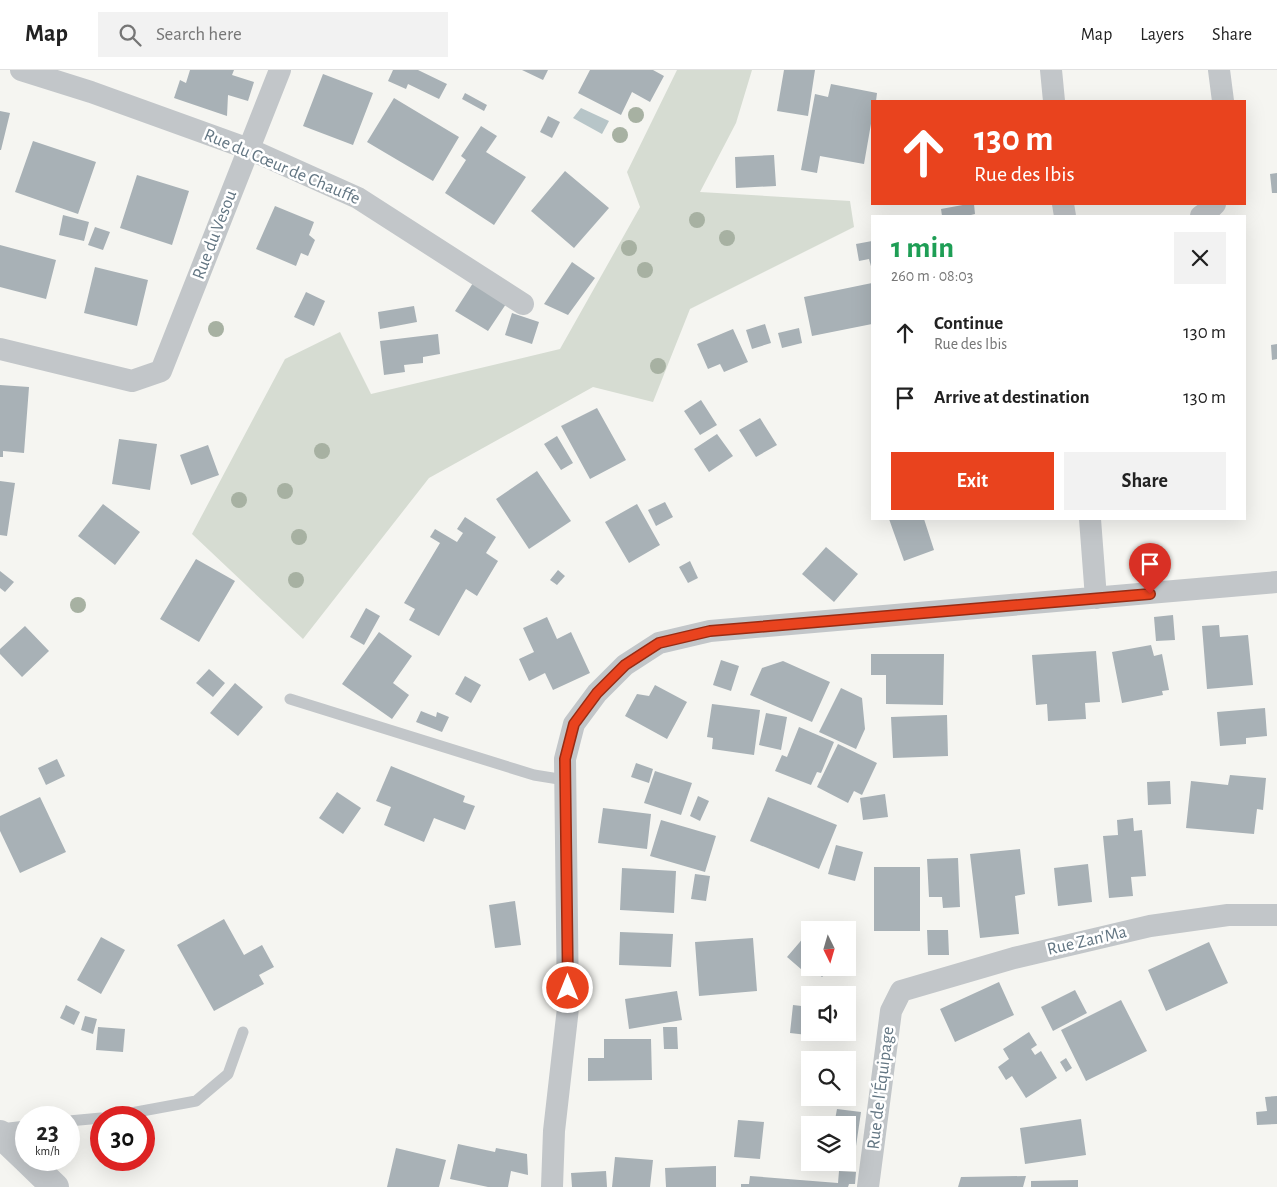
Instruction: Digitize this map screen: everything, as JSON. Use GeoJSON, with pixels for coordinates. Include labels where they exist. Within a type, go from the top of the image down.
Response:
{"type":"FeatureCollection","features":[{"type":"Feature","properties":{"kind":"street","name":"Rue du Cœur de Chauffe"},"geometry":{"type":"LineString","coordinates":[[21,70],[249,149],[358,198],[523,304]]}},
{"type":"Feature","properties":{"kind":"street","name":"Rue du Vesou"},"geometry":{"type":"LineString","coordinates":[[0,349],[132,381],[161,371],[280,70]]}},
{"type":"Feature","properties":{"kind":"street"},"geometry":{"type":"LineString","coordinates":[[1051,70],[1054,100]]}},
{"type":"Feature","properties":{"kind":"street"},"geometry":{"type":"LineString","coordinates":[[1220,70],[1223,100]]}},
{"type":"Feature","properties":{"kind":"street"},"geometry":{"type":"LineString","coordinates":[[1202,215],[1214,205]]}},
{"type":"Feature","properties":{"kind":"street"},"geometry":{"type":"LineString","coordinates":[[1090,520],[1096,598]]}},
{"type":"Feature","properties":{"kind":"street"},"geometry":{"type":"LineString","coordinates":[[552,1187],[554,1131],[568,1008],[565,759],[574,724],[597,693],[625,665],[659,643],[710,631],[1277,582]]}},
{"type":"Feature","properties":{"kind":"street","name":"Rue Zan'Ma"},"geometry":{"type":"LineString","coordinates":[[901,991],[1014,958],[1150,926],[1228,915],[1277,915]]}},
{"type":"Feature","properties":{"kind":"street","name":"Rue de l'Équipage"},"geometry":{"type":"LineString","coordinates":[[868,1187],[891,1011],[901,991]]}},
{"type":"Feature","properties":{"kind":"street"},"geometry":{"type":"LineString","coordinates":[[0,1134],[15,1148]]}},
{"type":"Feature","properties":{"kind":"street"},"geometry":{"type":"LineString","coordinates":[[38,1171],[55,1187]]}},
{"type":"Feature","properties":{"kind":"lane"},"geometry":{"type":"LineString","coordinates":[[290,699],[534,775],[565,780]]}},
{"type":"Feature","properties":{"kind":"lane"},"geometry":{"type":"LineString","coordinates":[[155,1108],[196,1101],[228,1074],[243,1032]]}},
{"type":"Feature","properties":{"kind":"lane"},"geometry":{"type":"LineString","coordinates":[[0,1129],[15,1127]]}},
{"type":"Feature","properties":{"kind":"shaded area"},"geometry":{"type":"Polygon","coordinates":[[[677,70],[752,70],[736,123],[700,192],[850,201],[854,227],[690,309],[653,402],[593,387],[429,478],[303,639],[192,534],[285,359],[340,332],[371,394],[560,349],[640,207],[627,172],[677,70]]]}},
{"type":"Feature","properties":{"kind":"shaded area"},"geometry":{"type":"Polygon","coordinates":[[[581,108],[609,121],[602,134],[573,118],[581,108]]]}},
{"type":"Feature","properties":{"kind":"building"},"geometry":{"type":"Polygon","coordinates":[[[190,70],[234,70],[232,75],[254,82],[248,101],[228,95],[227,116],[174,98],[180,80],[186,83],[190,70]]]}},
{"type":"Feature","properties":{"kind":"building"},"geometry":{"type":"Polygon","coordinates":[[[393,70],[418,70],[447,84],[439,99],[408,84],[406,89],[388,81],[393,70]]]}},
{"type":"Feature","properties":{"kind":"building"},"geometry":{"type":"Polygon","coordinates":[[[522,70],[548,70],[543,80],[522,70]]]}},
{"type":"Feature","properties":{"kind":"building"},"geometry":{"type":"Polygon","coordinates":[[[590,70],[653,70],[664,76],[650,102],[632,92],[621,115],[578,93],[590,70]]]}},
{"type":"Feature","properties":{"kind":"building"},"geometry":{"type":"Polygon","coordinates":[[[784,70],[815,70],[808,116],[777,111],[784,70]]]}},
{"type":"Feature","properties":{"kind":"building"},"geometry":{"type":"Polygon","coordinates":[[[323,74],[373,93],[353,145],[303,126],[323,74]]]}},
{"type":"Feature","properties":{"kind":"building"},"geometry":{"type":"Polygon","coordinates":[[[831,84],[877,93],[876,100],[871,100],[871,124],[864,164],[820,156],[817,173],[801,170],[815,94],[828,97],[831,84]]]}},
{"type":"Feature","properties":{"kind":"building"},"geometry":{"type":"Polygon","coordinates":[[[465,93],[487,105],[484,111],[462,99],[465,93]]]}},
{"type":"Feature","properties":{"kind":"building"},"geometry":{"type":"Polygon","coordinates":[[[394,98],[459,137],[433,181],[367,142],[394,98]]]}},
{"type":"Feature","properties":{"kind":"building"},"geometry":{"type":"Polygon","coordinates":[[[0,111],[10,113],[1,150],[0,150],[0,111]]]}},
{"type":"Feature","properties":{"kind":"building"},"geometry":{"type":"Polygon","coordinates":[[[548,116],[560,122],[552,138],[540,132],[548,116]]]}},
{"type":"Feature","properties":{"kind":"building"},"geometry":{"type":"Polygon","coordinates":[[[481,126],[497,136],[486,152],[526,177],[494,225],[445,193],[466,160],[461,156],[481,126]]]}},
{"type":"Feature","properties":{"kind":"building"},"geometry":{"type":"Polygon","coordinates":[[[33,141],[96,162],[78,214],[15,192],[33,141]]]}},
{"type":"Feature","properties":{"kind":"building"},"geometry":{"type":"Polygon","coordinates":[[[774,155],[776,186],[736,188],[735,157],[774,155]]]}},
{"type":"Feature","properties":{"kind":"building"},"geometry":{"type":"Polygon","coordinates":[[[565,171],[609,208],[574,248],[531,211],[565,171]]]}},
{"type":"Feature","properties":{"kind":"building"},"geometry":{"type":"Polygon","coordinates":[[[1277,173],[1277,193],[1272,193],[1270,174],[1277,173]]]}},
{"type":"Feature","properties":{"kind":"building"},"geometry":{"type":"Polygon","coordinates":[[[137,175],[189,191],[172,245],[120,228],[137,175]]]}},
{"type":"Feature","properties":{"kind":"building"},"geometry":{"type":"Polygon","coordinates":[[[974,205],[975,214],[942,215],[941,209],[974,205]]]}},
{"type":"Feature","properties":{"kind":"building"},"geometry":{"type":"Polygon","coordinates":[[[275,206],[314,222],[309,235],[315,240],[308,256],[301,253],[296,266],[256,249],[275,206]]]}},
{"type":"Feature","properties":{"kind":"building"},"geometry":{"type":"Polygon","coordinates":[[[63,215],[89,222],[84,241],[59,235],[63,215]]]}},
{"type":"Feature","properties":{"kind":"building"},"geometry":{"type":"Polygon","coordinates":[[[95,227],[110,232],[103,250],[88,245],[95,227]]]}},
{"type":"Feature","properties":{"kind":"building"},"geometry":{"type":"Polygon","coordinates":[[[871,241],[871,266],[869,259],[859,261],[856,244],[871,241]]]}},
{"type":"Feature","properties":{"kind":"building"},"geometry":{"type":"Polygon","coordinates":[[[0,245],[56,260],[46,299],[0,287],[0,245]]]}},
{"type":"Feature","properties":{"kind":"building"},"geometry":{"type":"Polygon","coordinates":[[[572,262],[595,278],[568,315],[544,304],[572,262]]]}},
{"type":"Feature","properties":{"kind":"building"},"geometry":{"type":"Polygon","coordinates":[[[95,267],[148,280],[137,326],[84,313],[95,267]]]}},
{"type":"Feature","properties":{"kind":"building"},"geometry":{"type":"Polygon","coordinates":[[[473,283],[506,304],[488,331],[455,311],[473,283]]]}},
{"type":"Feature","properties":{"kind":"building"},"geometry":{"type":"Polygon","coordinates":[[[871,283],[871,324],[812,336],[804,297],[871,283]]]}},
{"type":"Feature","properties":{"kind":"building"},"geometry":{"type":"Polygon","coordinates":[[[306,292],[325,301],[314,326],[294,317],[306,292]]]}},
{"type":"Feature","properties":{"kind":"building"},"geometry":{"type":"Polygon","coordinates":[[[414,306],[417,322],[380,329],[378,312],[414,306]]]}},
{"type":"Feature","properties":{"kind":"building"},"geometry":{"type":"Polygon","coordinates":[[[512,313],[539,322],[532,344],[505,335],[512,313]]]}},
{"type":"Feature","properties":{"kind":"building"},"geometry":{"type":"Polygon","coordinates":[[[765,324],[771,343],[752,349],[746,330],[765,324]]]}},
{"type":"Feature","properties":{"kind":"building"},"geometry":{"type":"Polygon","coordinates":[[[799,328],[802,343],[782,348],[778,333],[799,328]]]}},
{"type":"Feature","properties":{"kind":"building"},"geometry":{"type":"Polygon","coordinates":[[[733,329],[748,362],[724,372],[720,364],[708,369],[697,344],[733,329]]]}},
{"type":"Feature","properties":{"kind":"building"},"geometry":{"type":"Polygon","coordinates":[[[438,334],[440,354],[423,357],[423,363],[404,365],[405,372],[384,375],[380,341],[438,334]]]}},
{"type":"Feature","properties":{"kind":"building"},"geometry":{"type":"Polygon","coordinates":[[[1277,344],[1277,359],[1272,360],[1271,345],[1277,344]]]}},
{"type":"Feature","properties":{"kind":"building"},"geometry":{"type":"Polygon","coordinates":[[[0,385],[29,387],[24,453],[3,451],[3,457],[0,457],[0,385]]]}},
{"type":"Feature","properties":{"kind":"building"},"geometry":{"type":"Polygon","coordinates":[[[701,400],[717,425],[700,435],[684,411],[701,400]]]}},
{"type":"Feature","properties":{"kind":"building"},"geometry":{"type":"Polygon","coordinates":[[[597,408],[626,460],[590,479],[561,426],[597,408]]]}},
{"type":"Feature","properties":{"kind":"building"},"geometry":{"type":"Polygon","coordinates":[[[760,418],[777,445],[756,457],[739,430],[760,418]]]}},
{"type":"Feature","properties":{"kind":"building"},"geometry":{"type":"Polygon","coordinates":[[[717,434],[733,456],[709,472],[694,449],[717,434]]]}},
{"type":"Feature","properties":{"kind":"building"},"geometry":{"type":"Polygon","coordinates":[[[557,436],[573,463],[561,470],[544,444],[557,436]]]}},
{"type":"Feature","properties":{"kind":"building"},"geometry":{"type":"Polygon","coordinates":[[[119,439],[157,444],[150,490],[112,484],[119,439]]]}},
{"type":"Feature","properties":{"kind":"building"},"geometry":{"type":"Polygon","coordinates":[[[208,445],[219,475],[191,485],[180,455],[208,445]]]}},
{"type":"Feature","properties":{"kind":"building"},"geometry":{"type":"Polygon","coordinates":[[[537,471],[571,521],[529,549],[496,499],[537,471]]]}},
{"type":"Feature","properties":{"kind":"building"},"geometry":{"type":"Polygon","coordinates":[[[0,481],[15,483],[7,536],[0,535],[0,481]]]}},
{"type":"Feature","properties":{"kind":"building"},"geometry":{"type":"Polygon","coordinates":[[[665,502],[673,517],[656,526],[648,510],[665,502]]]}},
{"type":"Feature","properties":{"kind":"building"},"geometry":{"type":"Polygon","coordinates":[[[103,504],[140,532],[115,565],[78,536],[103,504]]]}},
{"type":"Feature","properties":{"kind":"building"},"geometry":{"type":"Polygon","coordinates":[[[637,504],[660,545],[629,563],[605,522],[637,504]]]}},
{"type":"Feature","properties":{"kind":"building"},"geometry":{"type":"Polygon","coordinates":[[[465,517],[496,537],[486,553],[498,561],[477,596],[466,589],[439,636],[409,620],[415,609],[404,603],[440,543],[430,537],[435,529],[457,542],[463,533],[457,529],[465,517]]]}},
{"type":"Feature","properties":{"kind":"building"},"geometry":{"type":"Polygon","coordinates":[[[889,520],[924,520],[934,550],[904,561],[889,520]]]}},
{"type":"Feature","properties":{"kind":"building"},"geometry":{"type":"Polygon","coordinates":[[[826,547],[858,574],[834,602],[802,574],[826,547]]]}},
{"type":"Feature","properties":{"kind":"building"},"geometry":{"type":"Polygon","coordinates":[[[196,559],[235,581],[199,642],[160,619],[196,559]]]}},
{"type":"Feature","properties":{"kind":"building"},"geometry":{"type":"Polygon","coordinates":[[[690,561],[698,578],[688,583],[679,567],[690,561]]]}},
{"type":"Feature","properties":{"kind":"building"},"geometry":{"type":"Polygon","coordinates":[[[558,570],[565,576],[557,585],[550,580],[558,570]]]}},
{"type":"Feature","properties":{"kind":"building"},"geometry":{"type":"Polygon","coordinates":[[[0,571],[14,582],[5,592],[0,588],[0,571]]]}},
{"type":"Feature","properties":{"kind":"building"},"geometry":{"type":"Polygon","coordinates":[[[366,608],[380,616],[364,645],[350,637],[366,608]]]}},
{"type":"Feature","properties":{"kind":"building"},"geometry":{"type":"Polygon","coordinates":[[[1173,615],[1175,640],[1156,641],[1154,617],[1173,615]]]}},
{"type":"Feature","properties":{"kind":"building"},"geometry":{"type":"Polygon","coordinates":[[[547,617],[557,639],[571,632],[590,673],[553,690],[545,673],[529,681],[519,659],[534,652],[523,628],[547,617]]]}},
{"type":"Feature","properties":{"kind":"building"},"geometry":{"type":"Polygon","coordinates":[[[1219,625],[1220,637],[1248,635],[1253,685],[1207,689],[1202,626],[1219,625]]]}},
{"type":"Feature","properties":{"kind":"building"},"geometry":{"type":"Polygon","coordinates":[[[25,626],[49,651],[22,677],[0,654],[0,649],[25,626]]]}},
{"type":"Feature","properties":{"kind":"building"},"geometry":{"type":"Polygon","coordinates":[[[379,632],[412,656],[393,683],[409,695],[392,719],[342,684],[379,632]]]}},
{"type":"Feature","properties":{"kind":"building"},"geometry":{"type":"Polygon","coordinates":[[[1151,645],[1154,656],[1162,654],[1169,690],[1162,691],[1163,695],[1122,703],[1112,652],[1151,645]]]}},
{"type":"Feature","properties":{"kind":"building"},"geometry":{"type":"Polygon","coordinates":[[[1096,651],[1100,702],[1085,703],[1086,719],[1048,721],[1047,704],[1036,705],[1032,655],[1096,651]]]}},
{"type":"Feature","properties":{"kind":"building"},"geometry":{"type":"Polygon","coordinates":[[[871,654],[944,654],[943,705],[886,704],[886,675],[871,675],[871,654]]]}},
{"type":"Feature","properties":{"kind":"building"},"geometry":{"type":"Polygon","coordinates":[[[721,660],[739,666],[731,691],[713,685],[721,660]]]}},
{"type":"Feature","properties":{"kind":"building"},"geometry":{"type":"Polygon","coordinates":[[[783,661],[830,682],[812,722],[750,695],[762,668],[783,661]]]}},
{"type":"Feature","properties":{"kind":"building"},"geometry":{"type":"Polygon","coordinates":[[[209,669],[225,683],[213,697],[196,683],[209,669]]]}},
{"type":"Feature","properties":{"kind":"building"},"geometry":{"type":"Polygon","coordinates":[[[465,676],[481,685],[471,703],[455,694],[465,676]]]}},
{"type":"Feature","properties":{"kind":"building"},"geometry":{"type":"Polygon","coordinates":[[[235,683],[263,707],[238,736],[210,713],[235,683]]]}},
{"type":"Feature","properties":{"kind":"building"},"geometry":{"type":"Polygon","coordinates":[[[655,685],[687,702],[667,739],[625,716],[637,694],[649,696],[655,685]]]}},
{"type":"Feature","properties":{"kind":"building"},"geometry":{"type":"Polygon","coordinates":[[[841,688],[862,698],[865,729],[856,749],[819,732],[841,688]]]}},
{"type":"Feature","properties":{"kind":"building"},"geometry":{"type":"Polygon","coordinates":[[[712,704],[760,710],[754,755],[712,749],[713,738],[707,737],[712,704]]]}},
{"type":"Feature","properties":{"kind":"building"},"geometry":{"type":"Polygon","coordinates":[[[1265,708],[1267,736],[1246,738],[1246,744],[1220,746],[1217,712],[1265,708]]]}},
{"type":"Feature","properties":{"kind":"building"},"geometry":{"type":"Polygon","coordinates":[[[421,711],[436,717],[437,712],[449,717],[442,732],[416,722],[421,711]]]}},
{"type":"Feature","properties":{"kind":"building"},"geometry":{"type":"Polygon","coordinates":[[[766,713],[787,717],[781,750],[759,745],[766,713]]]}},
{"type":"Feature","properties":{"kind":"building"},"geometry":{"type":"Polygon","coordinates":[[[947,715],[948,756],[893,758],[891,717],[947,715]]]}},
{"type":"Feature","properties":{"kind":"building"},"geometry":{"type":"Polygon","coordinates":[[[799,727],[834,742],[821,773],[817,772],[811,785],[775,771],[782,755],[787,757],[799,727]]]}},
{"type":"Feature","properties":{"kind":"building"},"geometry":{"type":"Polygon","coordinates":[[[838,744],[877,763],[862,795],[854,791],[848,803],[817,787],[838,744]]]}},
{"type":"Feature","properties":{"kind":"building"},"geometry":{"type":"Polygon","coordinates":[[[57,759],[65,776],[46,785],[38,768],[57,759]]]}},
{"type":"Feature","properties":{"kind":"building"},"geometry":{"type":"Polygon","coordinates":[[[636,763],[653,769],[649,783],[631,777],[636,763]]]}},
{"type":"Feature","properties":{"kind":"building"},"geometry":{"type":"Polygon","coordinates":[[[391,766],[465,796],[463,802],[475,806],[465,830],[434,818],[424,842],[384,825],[391,807],[376,801],[391,766]]]}},
{"type":"Feature","properties":{"kind":"building"},"geometry":{"type":"Polygon","coordinates":[[[655,771],[692,783],[681,815],[644,803],[655,771]]]}},
{"type":"Feature","properties":{"kind":"building"},"geometry":{"type":"Polygon","coordinates":[[[1230,775],[1266,778],[1263,810],[1257,809],[1254,834],[1186,828],[1191,781],[1228,785],[1230,775]]]}},
{"type":"Feature","properties":{"kind":"building"},"geometry":{"type":"Polygon","coordinates":[[[1170,781],[1171,804],[1148,805],[1147,782],[1170,781]]]}},
{"type":"Feature","properties":{"kind":"building"},"geometry":{"type":"Polygon","coordinates":[[[337,792],[361,808],[343,834],[319,818],[337,792]]]}},
{"type":"Feature","properties":{"kind":"building"},"geometry":{"type":"Polygon","coordinates":[[[885,794],[888,817],[863,820],[860,798],[885,794]]]}},
{"type":"Feature","properties":{"kind":"building"},"geometry":{"type":"Polygon","coordinates":[[[698,796],[709,801],[700,821],[690,816],[698,796]]]}},
{"type":"Feature","properties":{"kind":"building"},"geometry":{"type":"Polygon","coordinates":[[[40,797],[66,852],[20,873],[0,831],[0,816],[40,797]]]}},
{"type":"Feature","properties":{"kind":"building"},"geometry":{"type":"Polygon","coordinates":[[[768,797],[837,825],[819,869],[750,841],[768,797]]]}},
{"type":"Feature","properties":{"kind":"building"},"geometry":{"type":"Polygon","coordinates":[[[603,808],[651,814],[647,849],[598,843],[603,808]]]}},
{"type":"Feature","properties":{"kind":"building"},"geometry":{"type":"Polygon","coordinates":[[[1133,818],[1134,831],[1142,830],[1146,876],[1131,877],[1133,896],[1109,898],[1103,836],[1118,835],[1117,820],[1133,818]]]}},
{"type":"Feature","properties":{"kind":"building"},"geometry":{"type":"Polygon","coordinates":[[[661,820],[716,836],[705,872],[650,856],[661,820]]]}},
{"type":"Feature","properties":{"kind":"building"},"geometry":{"type":"Polygon","coordinates":[[[836,845],[863,852],[855,881],[828,874],[836,845]]]}},
{"type":"Feature","properties":{"kind":"building"},"geometry":{"type":"Polygon","coordinates":[[[1020,849],[1025,894],[1015,896],[1019,934],[980,938],[970,854],[1020,849]]]}},
{"type":"Feature","properties":{"kind":"building"},"geometry":{"type":"Polygon","coordinates":[[[958,858],[960,907],[943,908],[942,897],[929,897],[927,859],[958,858]]]}},
{"type":"Feature","properties":{"kind":"building"},"geometry":{"type":"Polygon","coordinates":[[[1088,864],[1092,902],[1058,906],[1054,868],[1088,864]]]}},
{"type":"Feature","properties":{"kind":"building"},"geometry":{"type":"Polygon","coordinates":[[[874,867],[920,867],[920,931],[874,931],[874,867]]]}},
{"type":"Feature","properties":{"kind":"building"},"geometry":{"type":"Polygon","coordinates":[[[622,868],[676,871],[674,913],[620,910],[622,868]]]}},
{"type":"Feature","properties":{"kind":"building"},"geometry":{"type":"Polygon","coordinates":[[[695,874],[710,876],[706,901],[691,899],[695,874]]]}},
{"type":"Feature","properties":{"kind":"building"},"geometry":{"type":"Polygon","coordinates":[[[515,901],[521,945],[495,948],[489,905],[515,901]]]}},
{"type":"Feature","properties":{"kind":"building"},"geometry":{"type":"Polygon","coordinates":[[[224,919],[244,955],[262,945],[274,967],[259,975],[264,984],[214,1011],[177,945],[224,919]]]}},
{"type":"Feature","properties":{"kind":"building"},"geometry":{"type":"Polygon","coordinates":[[[927,930],[948,930],[949,955],[928,955],[927,930]]]}},
{"type":"Feature","properties":{"kind":"building"},"geometry":{"type":"Polygon","coordinates":[[[620,932],[673,934],[671,967],[619,965],[620,932]]]}},
{"type":"Feature","properties":{"kind":"building"},"geometry":{"type":"Polygon","coordinates":[[[101,937],[125,950],[101,994],[77,980],[101,937]]]}},
{"type":"Feature","properties":{"kind":"building"},"geometry":{"type":"Polygon","coordinates":[[[753,938],[757,991],[699,996],[695,942],[753,938]]]}},
{"type":"Feature","properties":{"kind":"building"},"geometry":{"type":"Polygon","coordinates":[[[801,941],[801,969],[787,957],[801,941]]]}},
{"type":"Feature","properties":{"kind":"building"},"geometry":{"type":"Polygon","coordinates":[[[1209,942],[1228,983],[1166,1011],[1148,970],[1209,942]]]}},
{"type":"Feature","properties":{"kind":"building"},"geometry":{"type":"Polygon","coordinates":[[[999,982],[1014,1015],[955,1042],[940,1009],[999,982]]]}},
{"type":"Feature","properties":{"kind":"building"},"geometry":{"type":"Polygon","coordinates":[[[1075,990],[1087,1013],[1053,1031],[1041,1007],[1075,990]]]}},
{"type":"Feature","properties":{"kind":"building"},"geometry":{"type":"Polygon","coordinates":[[[677,991],[682,1020],[629,1029],[625,999],[677,991]]]}},
{"type":"Feature","properties":{"kind":"building"},"geometry":{"type":"Polygon","coordinates":[[[1121,1000],[1147,1051],[1086,1081],[1061,1030],[1121,1000]]]}},
{"type":"Feature","properties":{"kind":"building"},"geometry":{"type":"Polygon","coordinates":[[[66,1005],[80,1012],[74,1025],[60,1018],[66,1005]]]}},
{"type":"Feature","properties":{"kind":"building"},"geometry":{"type":"Polygon","coordinates":[[[793,1005],[801,1006],[801,1034],[790,1033],[793,1005]]]}},
{"type":"Feature","properties":{"kind":"building"},"geometry":{"type":"Polygon","coordinates":[[[85,1016],[97,1019],[93,1034],[81,1030],[85,1016]]]}},
{"type":"Feature","properties":{"kind":"building"},"geometry":{"type":"Polygon","coordinates":[[[98,1027],[125,1029],[123,1052],[96,1050],[98,1027]]]}},
{"type":"Feature","properties":{"kind":"building"},"geometry":{"type":"Polygon","coordinates":[[[663,1027],[677,1027],[678,1049],[664,1049],[663,1027]]]}},
{"type":"Feature","properties":{"kind":"building"},"geometry":{"type":"Polygon","coordinates":[[[1029,1032],[1037,1045],[1031,1049],[1035,1055],[1041,1051],[1057,1078],[1026,1098],[1012,1076],[1006,1080],[998,1067],[1009,1059],[1003,1049],[1029,1032]]]}},
{"type":"Feature","properties":{"kind":"building"},"geometry":{"type":"Polygon","coordinates":[[[604,1039],[651,1039],[652,1080],[588,1081],[588,1058],[604,1058],[604,1039]]]}},
{"type":"Feature","properties":{"kind":"building"},"geometry":{"type":"Polygon","coordinates":[[[1066,1058],[1072,1068],[1066,1072],[1060,1062],[1066,1058]]]}},
{"type":"Feature","properties":{"kind":"building"},"geometry":{"type":"Polygon","coordinates":[[[1277,1096],[1277,1124],[1257,1125],[1256,1112],[1267,1111],[1265,1097],[1277,1096]]]}},
{"type":"Feature","properties":{"kind":"building"},"geometry":{"type":"Polygon","coordinates":[[[837,1109],[861,1112],[856,1146],[856,1116],[836,1116],[837,1109]]]}},
{"type":"Feature","properties":{"kind":"building"},"geometry":{"type":"Polygon","coordinates":[[[1081,1119],[1086,1155],[1025,1164],[1020,1128],[1081,1119]]]}},
{"type":"Feature","properties":{"kind":"building"},"geometry":{"type":"Polygon","coordinates":[[[738,1120],[764,1122],[760,1159],[734,1157],[738,1120]]]}},
{"type":"Feature","properties":{"kind":"building"},"geometry":{"type":"Polygon","coordinates":[[[458,1144],[495,1152],[496,1148],[527,1154],[528,1175],[511,1171],[508,1187],[488,1187],[450,1179],[458,1144]]]}},
{"type":"Feature","properties":{"kind":"building"},"geometry":{"type":"Polygon","coordinates":[[[396,1148],[446,1160],[439,1187],[387,1187],[396,1148]]]}},
{"type":"Feature","properties":{"kind":"building"},"geometry":{"type":"Polygon","coordinates":[[[615,1157],[653,1160],[650,1187],[612,1187],[615,1157]]]}},
{"type":"Feature","properties":{"kind":"building"},"geometry":{"type":"Polygon","coordinates":[[[716,1166],[716,1187],[666,1187],[665,1168],[716,1166]]]}},
{"type":"Feature","properties":{"kind":"building"},"geometry":{"type":"Polygon","coordinates":[[[606,1171],[607,1187],[572,1187],[571,1173],[606,1171]]]}},
{"type":"Feature","properties":{"kind":"building"},"geometry":{"type":"Polygon","coordinates":[[[839,1171],[856,1172],[855,1184],[849,1184],[848,1187],[741,1187],[741,1184],[749,1184],[750,1176],[838,1183],[839,1171]]]}},
{"type":"Feature","properties":{"kind":"building"},"geometry":{"type":"Polygon","coordinates":[[[1026,1176],[1023,1187],[958,1187],[961,1177],[1026,1176]]]}},
{"type":"Feature","properties":{"kind":"building"},"geometry":{"type":"Polygon","coordinates":[[[1078,1180],[1078,1187],[1031,1187],[1031,1181],[1078,1180]]]}},
{"type":"Feature","properties":{"kind":"route"},"geometry":{"type":"LineString","coordinates":[[568,988],[565,759],[574,724],[597,693],[625,665],[659,643],[710,631],[1150,594]]}}]}
